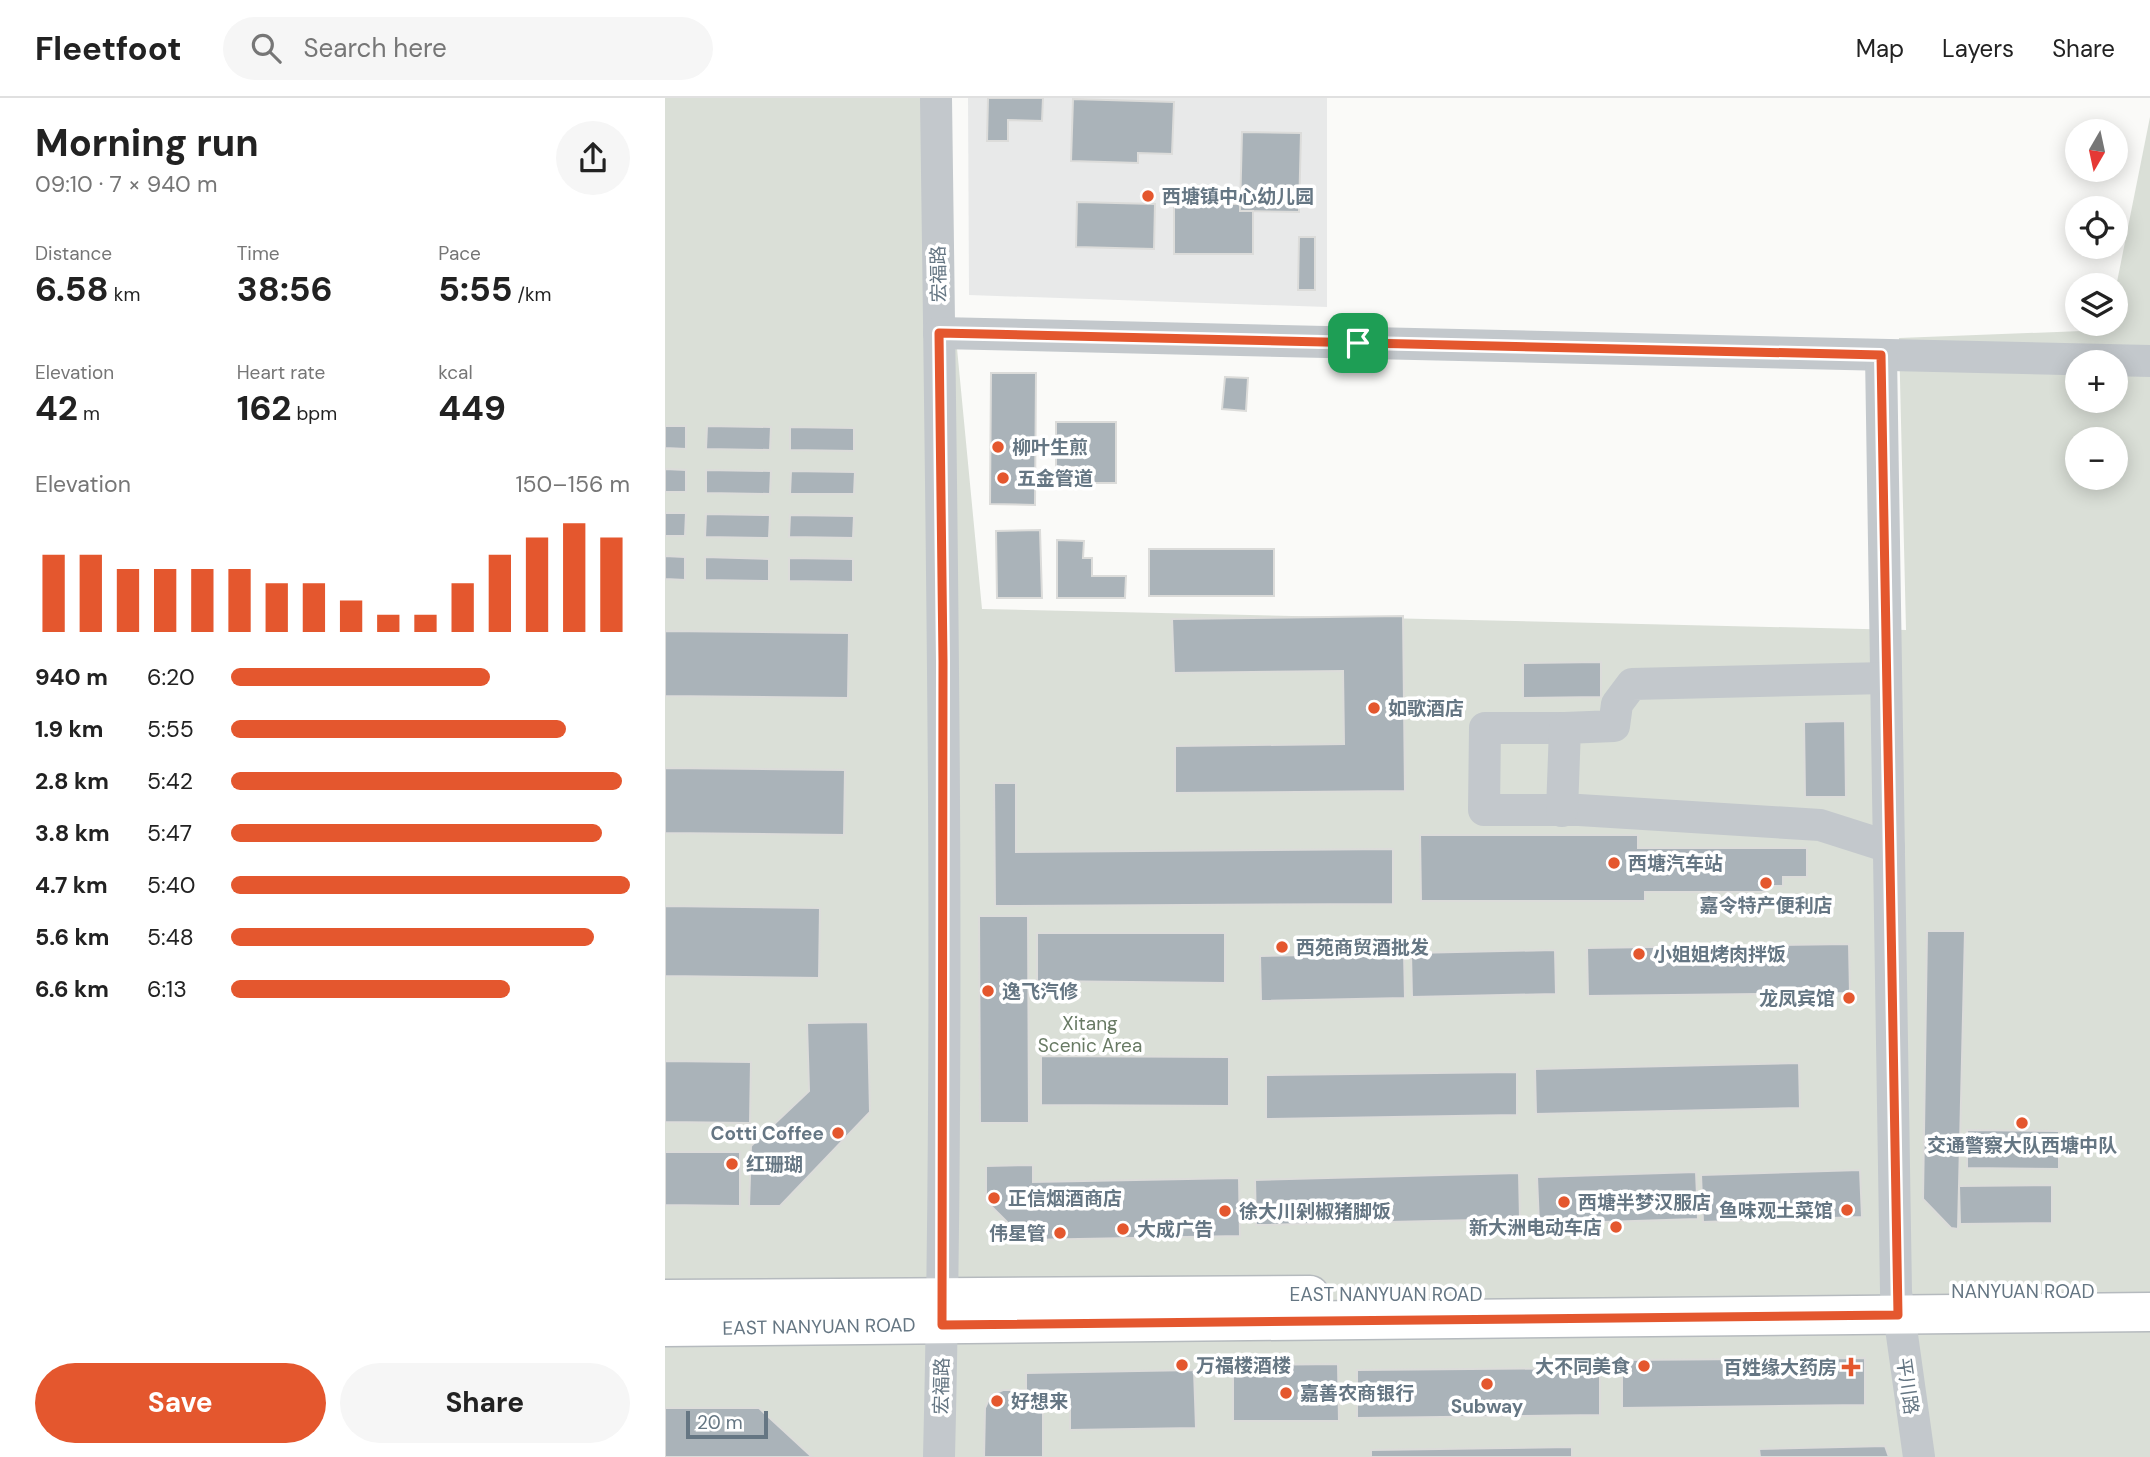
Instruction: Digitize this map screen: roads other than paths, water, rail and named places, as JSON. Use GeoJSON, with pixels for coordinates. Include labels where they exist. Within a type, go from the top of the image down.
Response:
{"type":"FeatureCollection","features":[{"type":"Feature","properties":{"kind":"main road","name":"NANYUAN ROAD"},"geometry":{"type":"LineString","coordinates":[[1897,1303],[2150,1291]]}},
{"type":"Feature","properties":{"kind":"main road","name":"EAST NANYUAN ROAD"},"geometry":{"type":"LineString","coordinates":[[665,1299],[943,1311]]}},
{"type":"Feature","properties":{"kind":"main road","name":"EAST NANYUAN ROAD"},"geometry":{"type":"LineString","coordinates":[[665,1327],[943,1311],[1897,1303]]}},
{"type":"Feature","properties":{"kind":"main road","name":"NANYUAN ROAD"},"geometry":{"type":"LineString","coordinates":[[1897,1303],[2150,1312]]}},
{"type":"Feature","properties":{"kind":"street","name":"宏福路"},"geometry":{"type":"LineString","coordinates":[[936,98],[943,661],[943,1311],[939,1457]]}},
{"type":"Feature","properties":{"kind":"street"},"geometry":{"type":"LineString","coordinates":[[939,333],[2150,361]]}},
{"type":"Feature","properties":{"kind":"street","name":"平川路"},"geometry":{"type":"LineString","coordinates":[[1881,355],[1897,1303],[1919,1457]]}},
{"type":"Feature","properties":{"kind":"street"},"geometry":{"type":"LineString","coordinates":[[1886,678],[1632,684],[1617,704],[1614,726],[1485,728],[1484,810],[1562,811],[1820,825],[1889,847]]}},
{"type":"Feature","properties":{"kind":"street"},"geometry":{"type":"LineString","coordinates":[[1562,811],[1565,728]]}},
{"type":"Feature","properties":{"kind":"place","name":"西塘镇中心幼儿园"},"geometry":{"type":"Point","coordinates":[1148,196]}},
{"type":"Feature","properties":{"kind":"place","name":"柳叶生煎"},"geometry":{"type":"Point","coordinates":[998,447]}},
{"type":"Feature","properties":{"kind":"place","name":"五金管道"},"geometry":{"type":"Point","coordinates":[1003,478]}},
{"type":"Feature","properties":{"kind":"place","name":"如歌酒店"},"geometry":{"type":"Point","coordinates":[1374,708]}},
{"type":"Feature","properties":{"kind":"place","name":"西塘汽车站"},"geometry":{"type":"Point","coordinates":[1614,863]}},
{"type":"Feature","properties":{"kind":"place","name":"嘉令特产便利店"},"geometry":{"type":"Point","coordinates":[1766,883]}},
{"type":"Feature","properties":{"kind":"place","name":"西苑商贸酒批发"},"geometry":{"type":"Point","coordinates":[1282,947]}},
{"type":"Feature","properties":{"kind":"place","name":"小姐姐烤肉拌饭"},"geometry":{"type":"Point","coordinates":[1639,954]}},
{"type":"Feature","properties":{"kind":"place","name":"逸飞汽修"},"geometry":{"type":"Point","coordinates":[988,991]}},
{"type":"Feature","properties":{"kind":"place","name":"龙凤宾馆"},"geometry":{"type":"Point","coordinates":[1849,998]}},
{"type":"Feature","properties":{"kind":"place","name":"交通警察大队西塘中队"},"geometry":{"type":"Point","coordinates":[2022,1123]}},
{"type":"Feature","properties":{"kind":"place","name":"Cotti Coffee"},"geometry":{"type":"Point","coordinates":[838,1133]}},
{"type":"Feature","properties":{"kind":"place","name":"红珊瑚"},"geometry":{"type":"Point","coordinates":[732,1164]}},
{"type":"Feature","properties":{"kind":"place","name":"正信烟酒商店"},"geometry":{"type":"Point","coordinates":[994,1198]}},
{"type":"Feature","properties":{"kind":"place","name":"西塘半梦汉服店"},"geometry":{"type":"Point","coordinates":[1564,1202]}},
{"type":"Feature","properties":{"kind":"place","name":"鱼味观土菜馆"},"geometry":{"type":"Point","coordinates":[1847,1210]}},
{"type":"Feature","properties":{"kind":"place","name":"徐大川剁椒猪脚饭"},"geometry":{"type":"Point","coordinates":[1225,1211]}},
{"type":"Feature","properties":{"kind":"place","name":"新大洲电动车店"},"geometry":{"type":"Point","coordinates":[1616,1227]}},
{"type":"Feature","properties":{"kind":"place","name":"大成广告"},"geometry":{"type":"Point","coordinates":[1123,1229]}},
{"type":"Feature","properties":{"kind":"place","name":"伟星管"},"geometry":{"type":"Point","coordinates":[1060,1233]}},
{"type":"Feature","properties":{"kind":"place","name":"万福楼酒楼"},"geometry":{"type":"Point","coordinates":[1182,1365]}},
{"type":"Feature","properties":{"kind":"place","name":"大不同美食"},"geometry":{"type":"Point","coordinates":[1644,1366]}},
{"type":"Feature","properties":{"kind":"place","name":"百姓缘大药房"},"geometry":{"type":"Point","coordinates":[1851,1367]}},
{"type":"Feature","properties":{"kind":"place","name":"Subway"},"geometry":{"type":"Point","coordinates":[1487,1384]}},
{"type":"Feature","properties":{"kind":"place","name":"嘉善农商银行"},"geometry":{"type":"Point","coordinates":[1286,1393]}},
{"type":"Feature","properties":{"kind":"place","name":"好想来"},"geometry":{"type":"Point","coordinates":[997,1401]}},
{"type":"Feature","properties":{"kind":"park label","name":"Xitang Scenic Area"},"geometry":{"type":"Point","coordinates":[1090,1034]}}]}
